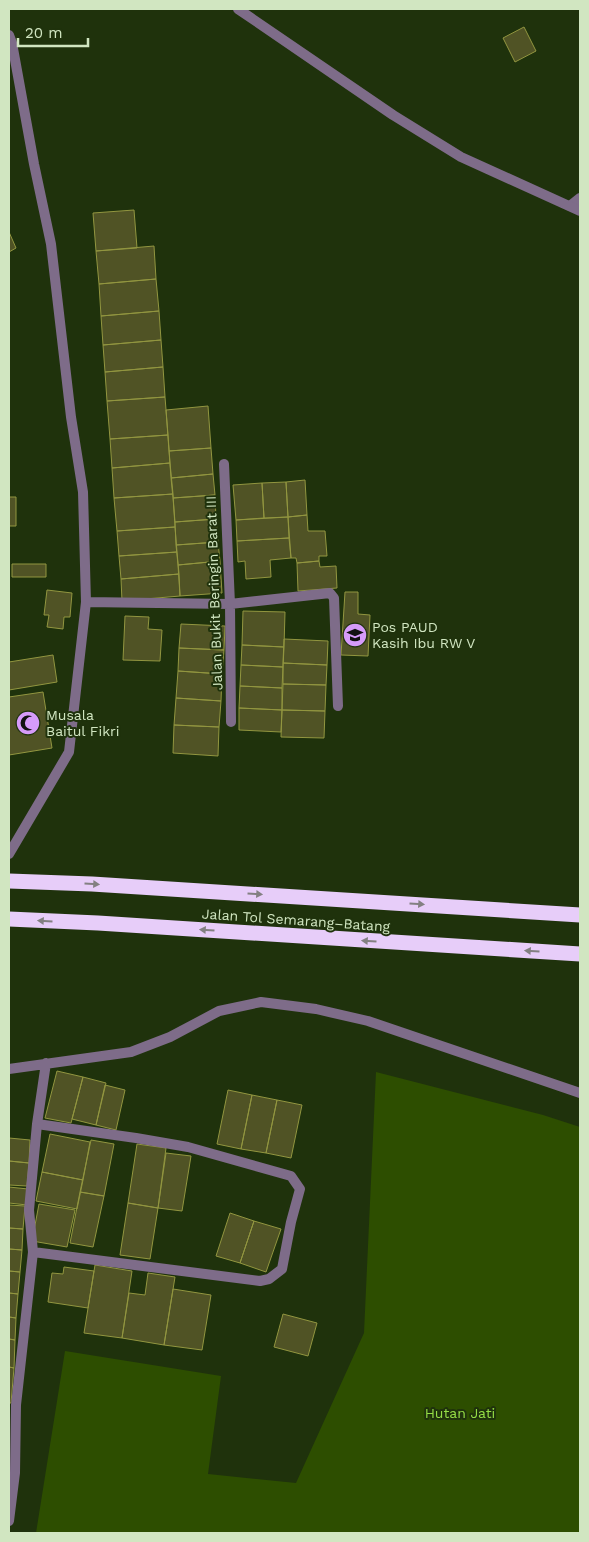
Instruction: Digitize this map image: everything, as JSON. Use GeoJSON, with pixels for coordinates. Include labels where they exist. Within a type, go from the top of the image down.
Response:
{"type":"FeatureCollection","features":[{"type":"Feature","properties":{"kind":"highway","name":"Jalan Tol Semarang–Batang"},"geometry":{"type":"LineString","coordinates":[[9,881],[92,884],[580,915]]}},
{"type":"Feature","properties":{"kind":"highway","name":"Jalan Tol Semarang–Batang"},"geometry":{"type":"LineString","coordinates":[[9,919],[580,954]]}},
{"type":"Feature","properties":{"kind":"street"},"geometry":{"type":"LineString","coordinates":[[238,9],[393,115],[461,157],[580,211]]}},
{"type":"Feature","properties":{"kind":"street"},"geometry":{"type":"LineString","coordinates":[[9,854],[69,752],[86,602],[83,492],[71,417],[51,244],[10,41]]}},
{"type":"Feature","properties":{"kind":"street"},"geometry":{"type":"LineString","coordinates":[[570,206],[580,198]]}},
{"type":"Feature","properties":{"kind":"street","name":"Jalan Bukit Beringin Barat III"},"geometry":{"type":"LineString","coordinates":[[224,464],[230,604],[232,722]]}},
{"type":"Feature","properties":{"kind":"street"},"geometry":{"type":"LineString","coordinates":[[86,602],[230,604],[330,593],[334,598],[338,706]]}},
{"type":"Feature","properties":{"kind":"street"},"geometry":{"type":"LineString","coordinates":[[9,1069],[131,1052],[170,1037],[220,1010],[260,1002],[316,1009],[368,1021],[580,1093]]}},
{"type":"Feature","properties":{"kind":"street"},"geometry":{"type":"LineString","coordinates":[[9,1521],[15,1473],[12,1405],[33,1252],[29,1210],[37,1124],[46,1063]]}},
{"type":"Feature","properties":{"kind":"street"},"geometry":{"type":"LineString","coordinates":[[33,1252],[260,1281],[269,1279],[282,1269],[291,1222],[300,1189],[290,1176],[188,1147],[37,1124]]}},
{"type":"Feature","properties":{"kind":"green space","name":"Hutan Jati"},"geometry":{"type":"Polygon","coordinates":[[[376,1072],[543,1115],[580,1127],[580,1533],[36,1533],[65,1351],[221,1376],[208,1474],[296,1483],[364,1333],[376,1072]]]}},
{"type":"Feature","properties":{"kind":"building"},"geometry":{"type":"Polygon","coordinates":[[[524,27],[536,51],[515,62],[503,38],[524,27]]]}},
{"type":"Feature","properties":{"kind":"building"},"geometry":{"type":"Polygon","coordinates":[[[134,210],[137,248],[96,251],[93,213],[134,210]]]}},
{"type":"Feature","properties":{"kind":"building"},"geometry":{"type":"Polygon","coordinates":[[[9,232],[16,248],[9,252],[9,232]]]}},
{"type":"Feature","properties":{"kind":"building"},"geometry":{"type":"Polygon","coordinates":[[[154,246],[156,279],[99,284],[96,251],[154,246]]]}},
{"type":"Feature","properties":{"kind":"building"},"geometry":{"type":"Polygon","coordinates":[[[156,279],[159,311],[101,316],[99,284],[156,279]]]}},
{"type":"Feature","properties":{"kind":"building"},"geometry":{"type":"Polygon","coordinates":[[[159,311],[161,340],[103,345],[101,316],[159,311]]]}},
{"type":"Feature","properties":{"kind":"building"},"geometry":{"type":"Polygon","coordinates":[[[161,340],[163,367],[105,372],[103,345],[161,340]]]}},
{"type":"Feature","properties":{"kind":"building"},"geometry":{"type":"Polygon","coordinates":[[[163,367],[165,397],[107,401],[105,372],[163,367]]]}},
{"type":"Feature","properties":{"kind":"building"},"geometry":{"type":"Polygon","coordinates":[[[165,397],[168,435],[110,439],[107,401],[165,397]]]}},
{"type":"Feature","properties":{"kind":"building"},"geometry":{"type":"Polygon","coordinates":[[[208,406],[211,448],[169,451],[166,410],[208,406]]]}},
{"type":"Feature","properties":{"kind":"building"},"geometry":{"type":"Polygon","coordinates":[[[168,435],[170,463],[112,468],[110,439],[168,435]]]}},
{"type":"Feature","properties":{"kind":"building"},"geometry":{"type":"Polygon","coordinates":[[[211,448],[213,474],[171,478],[169,451],[211,448]]]}},
{"type":"Feature","properties":{"kind":"building"},"geometry":{"type":"Polygon","coordinates":[[[170,463],[173,494],[114,498],[112,468],[170,463]]]}},
{"type":"Feature","properties":{"kind":"building"},"geometry":{"type":"Polygon","coordinates":[[[213,474],[215,495],[173,498],[171,478],[213,474]]]}},
{"type":"Feature","properties":{"kind":"building"},"geometry":{"type":"Polygon","coordinates":[[[305,480],[307,515],[288,517],[286,482],[305,480]]]}},
{"type":"Feature","properties":{"kind":"building"},"geometry":{"type":"Polygon","coordinates":[[[286,482],[288,517],[264,518],[262,483],[286,482]]]}},
{"type":"Feature","properties":{"kind":"building"},"geometry":{"type":"Polygon","coordinates":[[[262,483],[264,518],[236,520],[233,485],[262,483]]]}},
{"type":"Feature","properties":{"kind":"building"},"geometry":{"type":"Polygon","coordinates":[[[173,494],[175,527],[117,531],[114,498],[173,494]]]}},
{"type":"Feature","properties":{"kind":"building"},"geometry":{"type":"Polygon","coordinates":[[[215,495],[216,519],[175,522],[173,498],[215,495]]]}},
{"type":"Feature","properties":{"kind":"building"},"geometry":{"type":"Polygon","coordinates":[[[9,497],[16,497],[16,526],[9,526],[9,497]]]}},
{"type":"Feature","properties":{"kind":"building"},"geometry":{"type":"Polygon","coordinates":[[[307,515],[308,531],[325,531],[327,556],[319,556],[319,561],[297,563],[296,558],[291,558],[288,517],[307,515]]]}},
{"type":"Feature","properties":{"kind":"building"},"geometry":{"type":"Polygon","coordinates":[[[288,517],[289,538],[237,541],[236,520],[288,517]]]}},
{"type":"Feature","properties":{"kind":"building"},"geometry":{"type":"Polygon","coordinates":[[[216,519],[218,542],[176,545],[175,522],[216,519]]]}},
{"type":"Feature","properties":{"kind":"building"},"geometry":{"type":"Polygon","coordinates":[[[175,527],[177,552],[119,556],[117,531],[175,527]]]}},
{"type":"Feature","properties":{"kind":"building"},"geometry":{"type":"Polygon","coordinates":[[[289,538],[291,558],[270,560],[271,577],[246,579],[245,561],[238,562],[237,541],[289,538]]]}},
{"type":"Feature","properties":{"kind":"building"},"geometry":{"type":"Polygon","coordinates":[[[218,542],[220,561],[178,565],[176,545],[218,542]]]}},
{"type":"Feature","properties":{"kind":"building"},"geometry":{"type":"Polygon","coordinates":[[[177,552],[179,574],[121,579],[119,556],[177,552]]]}},
{"type":"Feature","properties":{"kind":"building"},"geometry":{"type":"Polygon","coordinates":[[[220,561],[222,593],[180,596],[178,565],[220,561]]]}},
{"type":"Feature","properties":{"kind":"building"},"geometry":{"type":"Polygon","coordinates":[[[319,561],[320,567],[336,566],[337,588],[298,591],[297,563],[319,561]]]}},
{"type":"Feature","properties":{"kind":"building"},"geometry":{"type":"Polygon","coordinates":[[[12,564],[46,564],[46,577],[12,577],[12,564]]]}},
{"type":"Feature","properties":{"kind":"building"},"geometry":{"type":"Polygon","coordinates":[[[179,574],[180,596],[122,601],[121,579],[179,574]]]}},
{"type":"Feature","properties":{"kind":"building"},"geometry":{"type":"Polygon","coordinates":[[[47,590],[72,593],[70,617],[64,617],[63,629],[47,627],[49,615],[44,615],[47,590]]]}},
{"type":"Feature","properties":{"kind":"building","name":"Pos PAUD Kasih Ibu RW V"},"geometry":{"type":"Polygon","coordinates":[[[345,592],[358,592],[358,614],[370,615],[368,656],[341,655],[345,592]]]}},
{"type":"Feature","properties":{"kind":"building"},"geometry":{"type":"Polygon","coordinates":[[[243,611],[285,612],[284,647],[242,645],[243,611]]]}},
{"type":"Feature","properties":{"kind":"building"},"geometry":{"type":"Polygon","coordinates":[[[125,616],[149,617],[148,629],[162,630],[160,661],[123,660],[125,616]]]}},
{"type":"Feature","properties":{"kind":"building"},"geometry":{"type":"Polygon","coordinates":[[[181,624],[225,626],[224,650],[179,648],[181,624]]]}},
{"type":"Feature","properties":{"kind":"building"},"geometry":{"type":"Polygon","coordinates":[[[284,639],[328,641],[327,665],[283,663],[284,639]]]}},
{"type":"Feature","properties":{"kind":"building"},"geometry":{"type":"Polygon","coordinates":[[[242,645],[284,647],[283,667],[241,665],[242,645]]]}},
{"type":"Feature","properties":{"kind":"building"},"geometry":{"type":"Polygon","coordinates":[[[179,648],[224,650],[222,674],[178,671],[179,648]]]}},
{"type":"Feature","properties":{"kind":"building"},"geometry":{"type":"Polygon","coordinates":[[[53,655],[57,682],[9,690],[9,662],[53,655]]]}},
{"type":"Feature","properties":{"kind":"building"},"geometry":{"type":"Polygon","coordinates":[[[283,663],[327,665],[326,685],[283,684],[283,663]]]}},
{"type":"Feature","properties":{"kind":"building"},"geometry":{"type":"Polygon","coordinates":[[[241,665],[283,667],[282,688],[240,686],[241,665]]]}},
{"type":"Feature","properties":{"kind":"building"},"geometry":{"type":"Polygon","coordinates":[[[178,671],[222,674],[221,701],[176,698],[178,671]]]}},
{"type":"Feature","properties":{"kind":"building"},"geometry":{"type":"Polygon","coordinates":[[[283,684],[326,685],[325,711],[282,710],[283,684]]]}},
{"type":"Feature","properties":{"kind":"building"},"geometry":{"type":"Polygon","coordinates":[[[240,686],[282,688],[282,710],[239,708],[240,686]]]}},
{"type":"Feature","properties":{"kind":"building","name":"Musala Baitul Fikri"},"geometry":{"type":"Polygon","coordinates":[[[43,692],[52,748],[9,755],[9,697],[43,692]]]}},
{"type":"Feature","properties":{"kind":"building"},"geometry":{"type":"Polygon","coordinates":[[[176,698],[221,701],[219,727],[174,725],[176,698]]]}},
{"type":"Feature","properties":{"kind":"building"},"geometry":{"type":"Polygon","coordinates":[[[239,708],[282,710],[281,732],[239,730],[239,708]]]}},
{"type":"Feature","properties":{"kind":"building"},"geometry":{"type":"Polygon","coordinates":[[[282,710],[325,711],[324,738],[281,737],[282,710]]]}},
{"type":"Feature","properties":{"kind":"building"},"geometry":{"type":"Polygon","coordinates":[[[174,725],[219,727],[218,756],[173,753],[174,725]]]}},
{"type":"Feature","properties":{"kind":"building"},"geometry":{"type":"Polygon","coordinates":[[[57,1071],[83,1077],[71,1123],[45,1118],[57,1071]]]}},
{"type":"Feature","properties":{"kind":"building"},"geometry":{"type":"Polygon","coordinates":[[[83,1077],[106,1083],[96,1125],[72,1119],[83,1077]]]}},
{"type":"Feature","properties":{"kind":"building"},"geometry":{"type":"Polygon","coordinates":[[[105,1085],[125,1090],[116,1130],[96,1125],[105,1085]]]}},
{"type":"Feature","properties":{"kind":"building"},"geometry":{"type":"Polygon","coordinates":[[[228,1090],[252,1095],[241,1149],[217,1144],[228,1090]]]}},
{"type":"Feature","properties":{"kind":"building"},"geometry":{"type":"Polygon","coordinates":[[[252,1095],[277,1100],[266,1153],[241,1149],[252,1095]]]}},
{"type":"Feature","properties":{"kind":"building"},"geometry":{"type":"Polygon","coordinates":[[[277,1100],[302,1105],[291,1158],[266,1153],[277,1100]]]}},
{"type":"Feature","properties":{"kind":"building"},"geometry":{"type":"Polygon","coordinates":[[[50,1134],[90,1142],[83,1180],[42,1172],[50,1134]]]}},
{"type":"Feature","properties":{"kind":"building"},"geometry":{"type":"Polygon","coordinates":[[[9,1138],[30,1140],[29,1163],[9,1161],[9,1138]]]}},
{"type":"Feature","properties":{"kind":"building"},"geometry":{"type":"Polygon","coordinates":[[[91,1140],[114,1144],[104,1196],[80,1192],[91,1140]]]}},
{"type":"Feature","properties":{"kind":"building"},"geometry":{"type":"Polygon","coordinates":[[[137,1144],[166,1148],[158,1208],[128,1203],[137,1144]]]}},
{"type":"Feature","properties":{"kind":"building"},"geometry":{"type":"Polygon","coordinates":[[[166,1153],[191,1156],[182,1211],[158,1208],[166,1153]]]}},
{"type":"Feature","properties":{"kind":"building"},"geometry":{"type":"Polygon","coordinates":[[[9,1161],[29,1163],[27,1186],[9,1185],[9,1161]]]}},
{"type":"Feature","properties":{"kind":"building"},"geometry":{"type":"Polygon","coordinates":[[[42,1172],[83,1180],[77,1209],[36,1201],[42,1172]]]}},
{"type":"Feature","properties":{"kind":"building"},"geometry":{"type":"Polygon","coordinates":[[[9,1187],[28,1189],[27,1205],[9,1203],[9,1187]]]}},
{"type":"Feature","properties":{"kind":"building"},"geometry":{"type":"Polygon","coordinates":[[[80,1192],[104,1196],[93,1247],[70,1243],[80,1192]]]}},
{"type":"Feature","properties":{"kind":"building"},"geometry":{"type":"Polygon","coordinates":[[[128,1203],[158,1208],[150,1259],[120,1255],[128,1203]]]}},
{"type":"Feature","properties":{"kind":"building"},"geometry":{"type":"Polygon","coordinates":[[[39,1204],[75,1210],[67,1247],[32,1241],[39,1204]]]}},
{"type":"Feature","properties":{"kind":"building"},"geometry":{"type":"Polygon","coordinates":[[[9,1205],[25,1206],[23,1229],[9,1228],[9,1205]]]}},
{"type":"Feature","properties":{"kind":"building"},"geometry":{"type":"Polygon","coordinates":[[[230,1213],[254,1221],[240,1263],[216,1256],[230,1213]]]}},
{"type":"Feature","properties":{"kind":"building"},"geometry":{"type":"Polygon","coordinates":[[[254,1221],[281,1229],[266,1272],[240,1263],[254,1221]]]}},
{"type":"Feature","properties":{"kind":"building"},"geometry":{"type":"Polygon","coordinates":[[[9,1228],[23,1229],[22,1250],[9,1249],[9,1228]]]}},
{"type":"Feature","properties":{"kind":"building"},"geometry":{"type":"Polygon","coordinates":[[[9,1249],[22,1250],[20,1272],[9,1271],[9,1249]]]}},
{"type":"Feature","properties":{"kind":"building"},"geometry":{"type":"Polygon","coordinates":[[[95,1265],[132,1271],[122,1338],[84,1333],[95,1265]]]}},
{"type":"Feature","properties":{"kind":"building"},"geometry":{"type":"Polygon","coordinates":[[[64,1267],[94,1271],[88,1308],[48,1302],[52,1273],[63,1274],[64,1267]]]}},
{"type":"Feature","properties":{"kind":"building"},"geometry":{"type":"Polygon","coordinates":[[[9,1271],[20,1272],[18,1294],[9,1293],[9,1271]]]}},
{"type":"Feature","properties":{"kind":"building"},"geometry":{"type":"Polygon","coordinates":[[[148,1273],[175,1277],[164,1345],[122,1338],[129,1293],[145,1295],[148,1273]]]}},
{"type":"Feature","properties":{"kind":"building"},"geometry":{"type":"Polygon","coordinates":[[[173,1289],[211,1295],[202,1350],[164,1345],[173,1289]]]}},
{"type":"Feature","properties":{"kind":"building"},"geometry":{"type":"Polygon","coordinates":[[[9,1293],[18,1294],[16,1318],[9,1317],[9,1293]]]}},
{"type":"Feature","properties":{"kind":"building"},"geometry":{"type":"Polygon","coordinates":[[[283,1314],[317,1323],[308,1356],[274,1347],[283,1314]]]}},
{"type":"Feature","properties":{"kind":"building"},"geometry":{"type":"Polygon","coordinates":[[[9,1317],[16,1318],[15,1340],[9,1339],[9,1317]]]}},
{"type":"Feature","properties":{"kind":"building"},"geometry":{"type":"Polygon","coordinates":[[[9,1339],[15,1340],[14,1368],[9,1367],[9,1339]]]}},
{"type":"Feature","properties":{"kind":"building"},"geometry":{"type":"Polygon","coordinates":[[[9,1367],[14,1368],[11,1403],[9,1403],[9,1367]]]}},
{"type":"Feature","properties":{"kind":"place","name":"Pos PAUD Kasih Ibu RW V"},"geometry":{"type":"Point","coordinates":[355,635]}},
{"type":"Feature","properties":{"kind":"place","name":"Musala Baitul Fikri"},"geometry":{"type":"Point","coordinates":[28,723]}}]}
